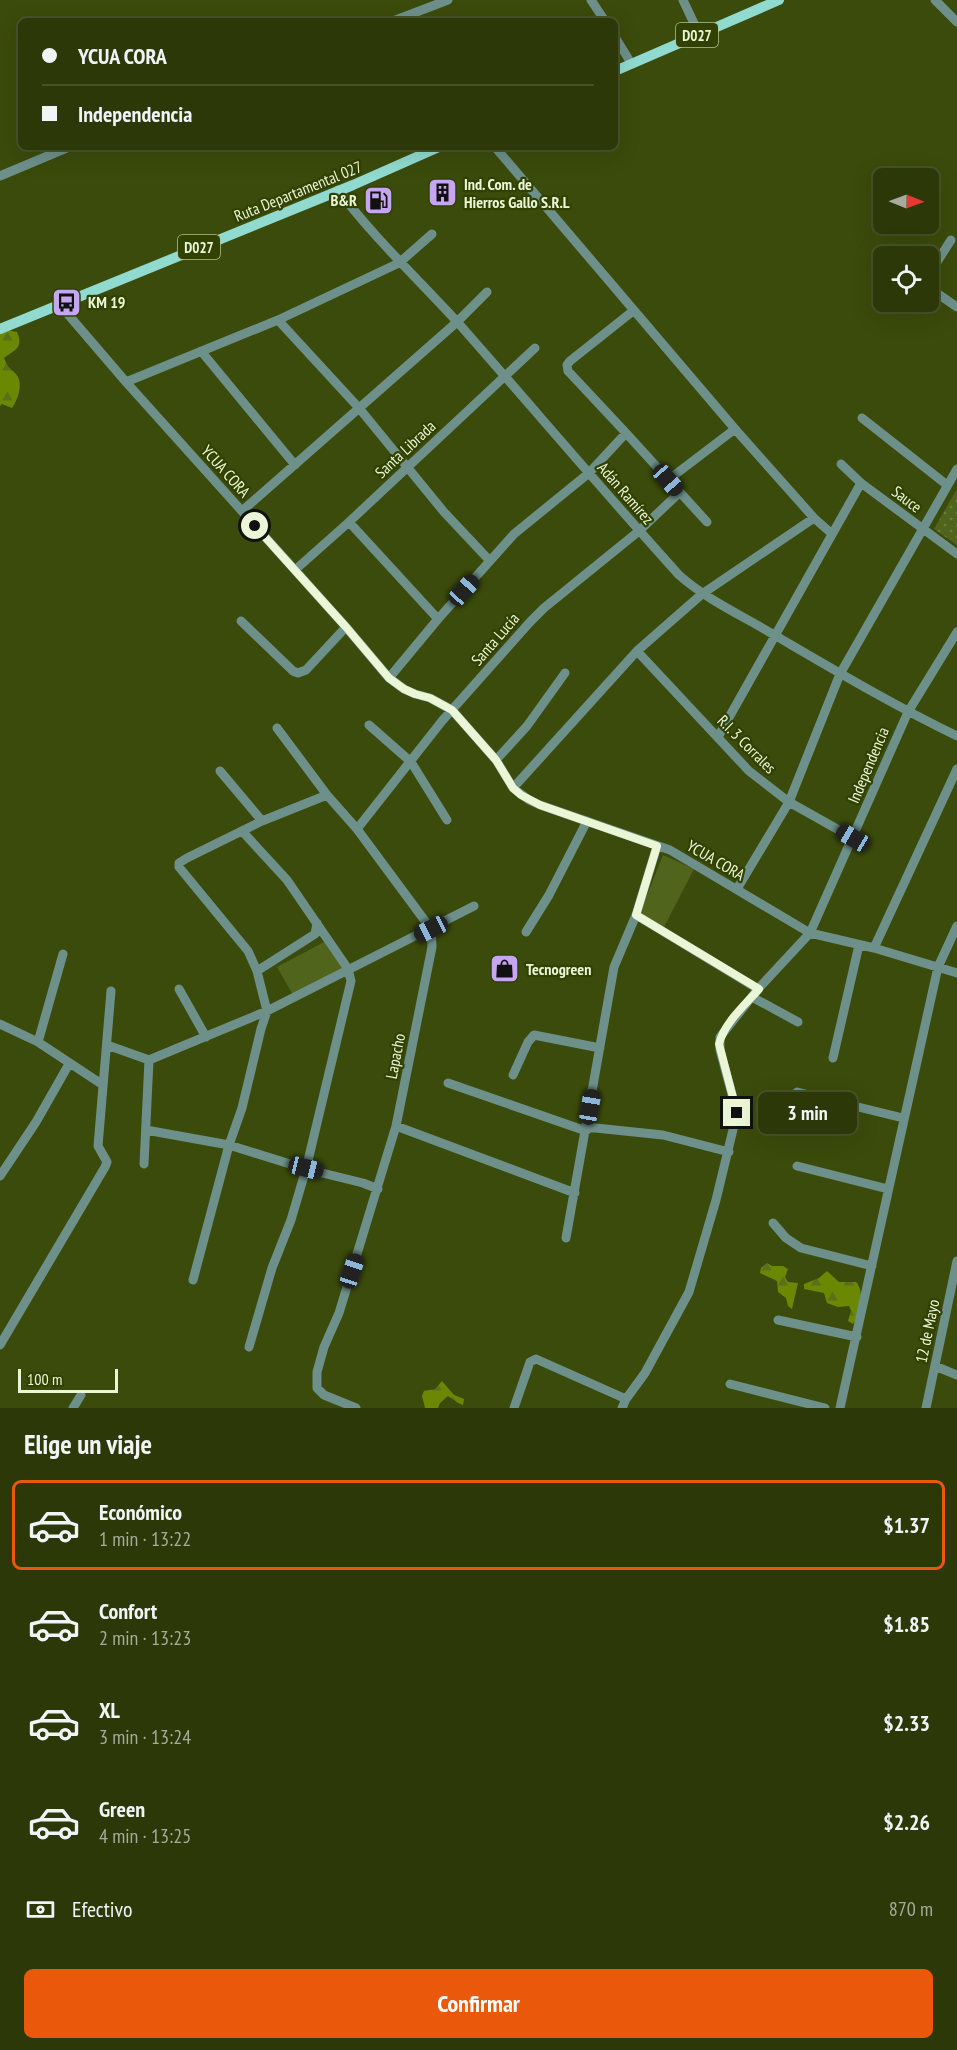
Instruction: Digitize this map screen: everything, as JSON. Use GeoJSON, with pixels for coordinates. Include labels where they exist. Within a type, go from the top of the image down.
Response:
{"type":"FeatureCollection","features":[{"type":"Feature","properties":{"kind":"main road","name":"D027"},"geometry":{"type":"LineString","coordinates":[[618,69],[767,2],[779,0]]}},
{"type":"Feature","properties":{"kind":"main road","name":"Ruta Departamental 027"},"geometry":{"type":"LineString","coordinates":[[0,329],[432,150]]}},
{"type":"Feature","properties":{"kind":"street"},"geometry":{"type":"LineString","coordinates":[[401,18],[448,0]]}},
{"type":"Feature","properties":{"kind":"street"},"geometry":{"type":"LineString","coordinates":[[591,0],[603,18]]}},
{"type":"Feature","properties":{"kind":"street"},"geometry":{"type":"LineString","coordinates":[[683,0],[699,34]]}},
{"type":"Feature","properties":{"kind":"street"},"geometry":{"type":"LineString","coordinates":[[935,0],[957,22]]}},
{"type":"Feature","properties":{"kind":"street"},"geometry":{"type":"LineString","coordinates":[[618,42],[632,63]]}},
{"type":"Feature","properties":{"kind":"street"},"geometry":{"type":"LineString","coordinates":[[0,176],[62,150]]}},
{"type":"Feature","properties":{"kind":"street"},"geometry":{"type":"LineString","coordinates":[[498,150],[735,429],[814,518],[831,533]]}},
{"type":"Feature","properties":{"kind":"street","name":"Adán Ramírez"},"geometry":{"type":"LineString","coordinates":[[338,190],[399,262],[457,322],[679,575],[702,594],[840,674],[957,736]]}},
{"type":"Feature","properties":{"kind":"street"},"geometry":{"type":"LineString","coordinates":[[126,382],[278,320],[399,262],[432,234]]}},
{"type":"Feature","properties":{"kind":"street"},"geometry":{"type":"LineString","coordinates":[[939,259],[951,240]]}},
{"type":"Feature","properties":{"kind":"street"},"geometry":{"type":"LineString","coordinates":[[242,511],[457,322],[487,292]]}},
{"type":"Feature","properties":{"kind":"street"},"geometry":{"type":"LineString","coordinates":[[939,295],[957,307]]}},
{"type":"Feature","properties":{"kind":"street","name":"YCUA CORA"},"geometry":{"type":"LineString","coordinates":[[60,305],[389,678],[404,689],[430,698],[452,710],[496,760],[513,788],[529,800],[657,846],[683,858],[810,933],[874,948],[957,973]]}},
{"type":"Feature","properties":{"kind":"street"},"geometry":{"type":"LineString","coordinates":[[633,311],[567,365],[568,371],[707,522]]}},
{"type":"Feature","properties":{"kind":"street"},"geometry":{"type":"LineString","coordinates":[[278,320],[359,408],[444,512],[490,561]]}},
{"type":"Feature","properties":{"kind":"street","name":"Santa Librada"},"geometry":{"type":"LineString","coordinates":[[294,570],[349,522],[535,348]]}},
{"type":"Feature","properties":{"kind":"street"},"geometry":{"type":"LineString","coordinates":[[201,351],[295,465]]}},
{"type":"Feature","properties":{"kind":"street"},"geometry":{"type":"LineString","coordinates":[[862,418],[947,485]]}},
{"type":"Feature","properties":{"kind":"street"},"geometry":{"type":"LineString","coordinates":[[668,480],[735,429]]}},
{"type":"Feature","properties":{"kind":"street"},"geometry":{"type":"LineString","coordinates":[[389,678],[438,618],[514,534],[589,473],[626,433]]}},
{"type":"Feature","properties":{"kind":"street","name":"Sauce"},"geometry":{"type":"LineString","coordinates":[[841,464],[861,483],[957,554]]}},
{"type":"Feature","properties":{"kind":"street"},"geometry":{"type":"LineString","coordinates":[[737,889],[789,802],[840,674],[957,469]]}},
{"type":"Feature","properties":{"kind":"street"},"geometry":{"type":"LineString","coordinates":[[718,737],[861,483]]}},
{"type":"Feature","properties":{"kind":"street","name":"Santa Lucía"},"geometry":{"type":"LineString","coordinates":[[357,829],[442,721],[544,608],[639,531],[679,493]]}},
{"type":"Feature","properties":{"kind":"street"},"geometry":{"type":"LineString","coordinates":[[513,788],[637,651],[702,594],[814,518]]}},
{"type":"Feature","properties":{"kind":"street"},"geometry":{"type":"LineString","coordinates":[[349,522],[438,618]]}},
{"type":"Feature","properties":{"kind":"street"},"geometry":{"type":"LineString","coordinates":[[241,621],[293,671],[298,673],[306,670],[346,627]]}},
{"type":"Feature","properties":{"kind":"street","name":"Independencia"},"geometry":{"type":"LineString","coordinates":[[624,1403],[645,1373],[689,1292],[729,1152],[737,1113],[719,1044],[720,1037],[752,997],[810,933],[908,712],[953,648],[957,632]]}},
{"type":"Feature","properties":{"kind":"street","name":"R.I. 3 Corrales"},"geometry":{"type":"LineString","coordinates":[[637,651],[749,771],[789,802],[853,838]]}},
{"type":"Feature","properties":{"kind":"street"},"geometry":{"type":"LineString","coordinates":[[496,760],[527,726],[565,673]]}},
{"type":"Feature","properties":{"kind":"street"},"geometry":{"type":"LineString","coordinates":[[369,725],[411,762],[447,820]]}},
{"type":"Feature","properties":{"kind":"street"},"geometry":{"type":"LineString","coordinates":[[277,728],[327,795],[357,829],[431,929]]}},
{"type":"Feature","properties":{"kind":"street"},"geometry":{"type":"LineString","coordinates":[[874,948],[957,769]]}},
{"type":"Feature","properties":{"kind":"street"},"geometry":{"type":"LineString","coordinates":[[220,771],[262,821]]}},
{"type":"Feature","properties":{"kind":"street"},"geometry":{"type":"LineString","coordinates":[[193,1280],[267,1011],[257,972],[248,951],[179,867],[179,863],[262,821],[327,795]]}},
{"type":"Feature","properties":{"kind":"street"},"geometry":{"type":"LineString","coordinates":[[526,932],[552,889],[587,821]]}},
{"type":"Feature","properties":{"kind":"street"},"geometry":{"type":"LineString","coordinates":[[242,831],[287,880],[348,969],[351,981],[306,1168],[291,1220],[272,1268],[249,1347]]}},
{"type":"Feature","properties":{"kind":"street"},"geometry":{"type":"LineString","coordinates":[[566,1238],[614,968],[636,915],[657,846]]}},
{"type":"Feature","properties":{"kind":"street"},"geometry":{"type":"LineString","coordinates":[[107,1045],[149,1060],[267,1011],[474,906]]}},
{"type":"Feature","properties":{"kind":"street"},"geometry":{"type":"LineString","coordinates":[[636,915],[759,989]]}},
{"type":"Feature","properties":{"kind":"street"},"geometry":{"type":"LineString","coordinates":[[257,972],[315,934],[317,923]]}},
{"type":"Feature","properties":{"kind":"street"},"geometry":{"type":"LineString","coordinates":[[840,1408],[938,967],[957,927]]}},
{"type":"Feature","properties":{"kind":"street","name":"Lapacho"},"geometry":{"type":"LineString","coordinates":[[355,1408],[324,1395],[317,1388],[317,1372],[339,1313],[396,1126],[432,947],[431,929]]}},
{"type":"Feature","properties":{"kind":"street"},"geometry":{"type":"LineString","coordinates":[[833,1058],[859,945]]}},
{"type":"Feature","properties":{"kind":"street"},"geometry":{"type":"LineString","coordinates":[[38,1042],[63,954]]}},
{"type":"Feature","properties":{"kind":"street"},"geometry":{"type":"LineString","coordinates":[[179,989],[206,1037]]}},
{"type":"Feature","properties":{"kind":"street"},"geometry":{"type":"LineString","coordinates":[[0,1345],[105,1167],[106,1162],[99,1146],[111,991]]}},
{"type":"Feature","properties":{"kind":"street"},"geometry":{"type":"LineString","coordinates":[[752,997],[798,1022]]}},
{"type":"Feature","properties":{"kind":"street"},"geometry":{"type":"LineString","coordinates":[[0,1024],[38,1042],[103,1085]]}},
{"type":"Feature","properties":{"kind":"street"},"geometry":{"type":"LineString","coordinates":[[513,1075],[528,1042],[534,1035],[539,1034],[600,1048]]}},
{"type":"Feature","properties":{"kind":"street"},"geometry":{"type":"LineString","coordinates":[[144,1164],[149,1060]]}},
{"type":"Feature","properties":{"kind":"street"},"geometry":{"type":"LineString","coordinates":[[0,1176],[36,1122],[69,1064]]}},
{"type":"Feature","properties":{"kind":"street"},"geometry":{"type":"LineString","coordinates":[[448,1083],[586,1129],[663,1135],[729,1152]]}},
{"type":"Feature","properties":{"kind":"street"},"geometry":{"type":"LineString","coordinates":[[797,1092],[903,1118]]}},
{"type":"Feature","properties":{"kind":"street"},"geometry":{"type":"LineString","coordinates":[[396,1126],[574,1193]]}},
{"type":"Feature","properties":{"kind":"street"},"geometry":{"type":"LineString","coordinates":[[146,1130],[229,1145],[378,1189]]}},
{"type":"Feature","properties":{"kind":"street"},"geometry":{"type":"LineString","coordinates":[[797,1166],[888,1189]]}},
{"type":"Feature","properties":{"kind":"street"},"geometry":{"type":"LineString","coordinates":[[772,1223],[786,1238],[801,1248],[872,1266]]}},
{"type":"Feature","properties":{"kind":"street","name":"12 de Mayo"},"geometry":{"type":"LineString","coordinates":[[926,1408],[954,1294],[957,1261]]}},
{"type":"Feature","properties":{"kind":"street"},"geometry":{"type":"LineString","coordinates":[[778,1320],[856,1336]]}},
{"type":"Feature","properties":{"kind":"street"},"geometry":{"type":"LineString","coordinates":[[514,1408],[530,1362],[536,1359],[624,1403]]}},
{"type":"Feature","properties":{"kind":"street"},"geometry":{"type":"LineString","coordinates":[[935,1366],[957,1375]]}},
{"type":"Feature","properties":{"kind":"street"},"geometry":{"type":"LineString","coordinates":[[730,1384],[825,1408]]}},
{"type":"Feature","properties":{"kind":"street"},"geometry":{"type":"LineString","coordinates":[[73,1408],[81,1395]]}},
{"type":"Feature","properties":{"kind":"green space"},"geometry":{"type":"Polygon","coordinates":[[[7,330],[17,332],[19,338],[19,346],[4,358],[20,382],[18,396],[12,408],[2,404],[0,406],[0,333],[7,330]]]}},
{"type":"Feature","properties":{"kind":"green space"},"geometry":{"type":"Polygon","coordinates":[[[957,489],[957,545],[934,529],[957,489]]]}},
{"type":"Feature","properties":{"kind":"green space"},"geometry":{"type":"Polygon","coordinates":[[[663,855],[694,869],[664,927],[640,913],[663,855]]]}},
{"type":"Feature","properties":{"kind":"green space"},"geometry":{"type":"Polygon","coordinates":[[[324,942],[342,968],[293,995],[277,967],[324,942]]]}},
{"type":"Feature","properties":{"kind":"green space"},"geometry":{"type":"Polygon","coordinates":[[[767,1263],[788,1269],[785,1277],[788,1282],[798,1283],[792,1309],[788,1306],[786,1298],[778,1292],[777,1281],[760,1273],[761,1268],[767,1263]]]}},
{"type":"Feature","properties":{"kind":"green space"},"geometry":{"type":"Polygon","coordinates":[[[827,1271],[839,1282],[856,1282],[859,1286],[861,1303],[853,1324],[848,1321],[851,1311],[849,1306],[838,1307],[827,1303],[824,1293],[804,1289],[804,1284],[819,1278],[827,1271]]]}},
{"type":"Feature","properties":{"kind":"green space"},"geometry":{"type":"Polygon","coordinates":[[[442,1381],[454,1395],[464,1399],[463,1405],[448,1396],[438,1408],[425,1408],[422,1396],[424,1391],[435,1389],[442,1381]]]}},
{"type":"Feature","properties":{"kind":"place","name":"Ind. Com. de Hierros Gallo S.R.L"},"geometry":{"type":"Point","coordinates":[443,193]}},
{"type":"Feature","properties":{"kind":"place","name":"B&R"},"geometry":{"type":"Point","coordinates":[378,200]}},
{"type":"Feature","properties":{"kind":"place","name":"KM 19"},"geometry":{"type":"Point","coordinates":[67,302]}},
{"type":"Feature","properties":{"kind":"place","name":"Tecnogreen"},"geometry":{"type":"Point","coordinates":[505,969]}},
{"type":"Feature","properties":{"kind":"route"},"geometry":{"type":"LineString","coordinates":[[255,526],[389,678],[404,689],[430,698],[452,710],[496,760],[513,788],[521,795],[540,805],[657,846],[636,915],[759,989],[720,1037],[720,1050],[737,1113]]}}]}
